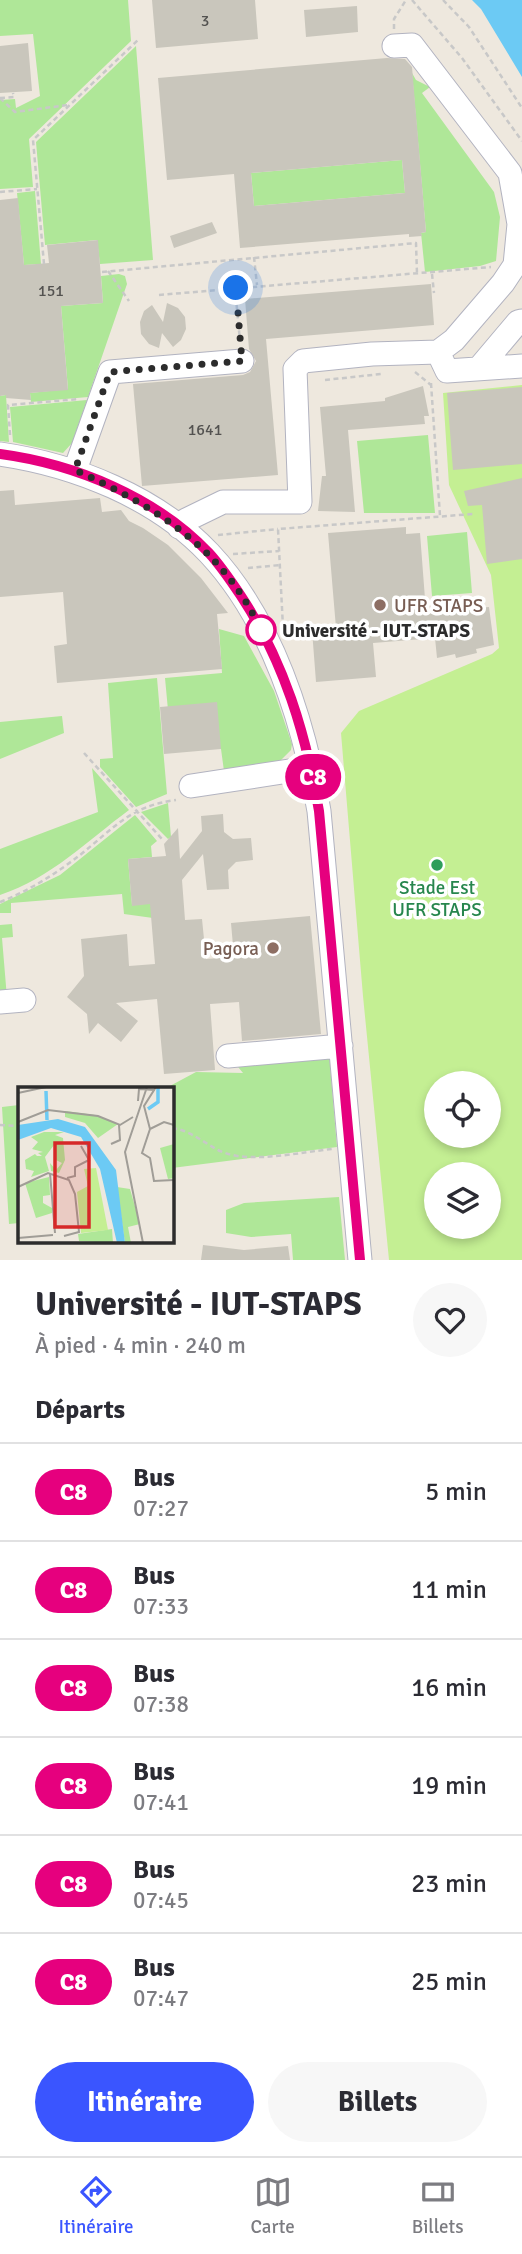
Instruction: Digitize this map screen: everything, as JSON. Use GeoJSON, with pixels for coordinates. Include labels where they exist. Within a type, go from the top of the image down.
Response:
{"type":"FeatureCollection","features":[{"type":"Feature","properties":{"kind":"street"},"geometry":{"type":"LineString","coordinates":[[179,527],[186,520],[223,502],[300,502],[295,369],[303,361],[372,354],[438,352],[454,340],[515,265],[519,224],[510,173],[412,45],[394,46]]}},
{"type":"Feature","properties":{"kind":"street"},"geometry":{"type":"LineString","coordinates":[[480,367],[518,322],[522,321]]}},
{"type":"Feature","properties":{"kind":"street"},"geometry":{"type":"LineString","coordinates":[[438,352],[447,371],[522,366]]}},
{"type":"Feature","properties":{"kind":"street"},"geometry":{"type":"LineString","coordinates":[[75,470],[110,372],[242,361]]}},
{"type":"Feature","properties":{"kind":"street"},"geometry":{"type":"LineString","coordinates":[[5,449],[75,470],[121,491],[179,527],[211,555],[254,615],[295,707],[311,764],[319,811],[359,1260]]}},
{"type":"Feature","properties":{"kind":"street"},"geometry":{"type":"LineString","coordinates":[[183,793],[302,769],[311,764]]}},
{"type":"Feature","properties":{"kind":"street"},"geometry":{"type":"LineString","coordinates":[[0,1002],[24,1000]]}},
{"type":"Feature","properties":{"kind":"street"},"geometry":{"type":"LineString","coordinates":[[228,1056],[341,1046]]}},
{"type":"Feature","properties":{"kind":"path"},"geometry":{"type":"LineString","coordinates":[[394,46],[394,19],[406,0]]}},
{"type":"Feature","properties":{"kind":"path"},"geometry":{"type":"LineString","coordinates":[[412,0],[462,58],[522,141]]}},
{"type":"Feature","properties":{"kind":"path"},"geometry":{"type":"LineString","coordinates":[[443,0],[468,27],[522,108]]}},
{"type":"Feature","properties":{"kind":"path"},"geometry":{"type":"LineString","coordinates":[[44,264],[33,140],[138,40]]}},
{"type":"Feature","properties":{"kind":"path"},"geometry":{"type":"LineString","coordinates":[[0,98],[14,97],[13,93]]}},
{"type":"Feature","properties":{"kind":"path"},"geometry":{"type":"LineString","coordinates":[[0,98],[15,112],[70,105]]}},
{"type":"Feature","properties":{"kind":"path"},"geometry":{"type":"LineString","coordinates":[[0,192],[37,189]]}},
{"type":"Feature","properties":{"kind":"path"},"geometry":{"type":"LineString","coordinates":[[102,272],[416,243],[417,274]]}},
{"type":"Feature","properties":{"kind":"path"},"geometry":{"type":"LineString","coordinates":[[254,257],[257,286]]}},
{"type":"Feature","properties":{"kind":"path"},"geometry":{"type":"LineString","coordinates":[[159,295],[515,265]]}},
{"type":"Feature","properties":{"kind":"path"},"geometry":{"type":"LineString","coordinates":[[108,271],[129,301]]}},
{"type":"Feature","properties":{"kind":"path"},"geometry":{"type":"LineString","coordinates":[[432,274],[434,293]]}},
{"type":"Feature","properties":{"kind":"path"},"geometry":{"type":"LineString","coordinates":[[236,288],[242,361]]}},
{"type":"Feature","properties":{"kind":"path"},"geometry":{"type":"LineString","coordinates":[[438,352],[430,371],[440,516]]}},
{"type":"Feature","properties":{"kind":"path"},"geometry":{"type":"LineString","coordinates":[[415,371],[431,385]]}},
{"type":"Feature","properties":{"kind":"path"},"geometry":{"type":"LineString","coordinates":[[296,382],[388,374]]}},
{"type":"Feature","properties":{"kind":"path"},"geometry":{"type":"LineString","coordinates":[[8,405],[90,399]]}},
{"type":"Feature","properties":{"kind":"path"},"geometry":{"type":"LineString","coordinates":[[5,449],[7,400]]}},
{"type":"Feature","properties":{"kind":"path"},"geometry":{"type":"LineString","coordinates":[[215,537],[278,529],[473,514]]}},
{"type":"Feature","properties":{"kind":"path"},"geometry":{"type":"LineString","coordinates":[[278,529],[283,633]]}},
{"type":"Feature","properties":{"kind":"path"},"geometry":{"type":"LineString","coordinates":[[226,555],[279,551]]}},
{"type":"Feature","properties":{"kind":"path"},"geometry":{"type":"LineString","coordinates":[[244,568],[280,565]]}},
{"type":"Feature","properties":{"kind":"path"},"geometry":{"type":"LineString","coordinates":[[84,753],[162,839]]}},
{"type":"Feature","properties":{"kind":"path"},"geometry":{"type":"LineString","coordinates":[[0,902],[77,858],[136,811],[183,793]]}},
{"type":"Feature","properties":{"kind":"path"},"geometry":{"type":"LineString","coordinates":[[0,1125],[18,1126]]}},
{"type":"Feature","properties":{"kind":"path"},"geometry":{"type":"LineString","coordinates":[[173,1128],[201,1138],[223,1153],[245,1157],[350,1147]]}},
{"type":"Feature","properties":{"kind":"green space"},"geometry":{"type":"Polygon","coordinates":[[[0,0],[128,0],[131,41],[29,139],[33,187],[0,189],[0,100],[15,99],[16,108],[40,96],[33,34],[0,36],[0,0]]]}},
{"type":"Feature","properties":{"kind":"green space"},"geometry":{"type":"Polygon","coordinates":[[[136,46],[153,260],[100,264],[97,240],[45,245],[36,142],[136,46]]]}},
{"type":"Feature","properties":{"kind":"green space"},"geometry":{"type":"Polygon","coordinates":[[[412,73],[416,80],[430,87],[422,93],[494,192],[500,217],[496,261],[480,266],[425,272],[421,233],[426,232],[412,73]]]}},
{"type":"Feature","properties":{"kind":"green space"},"geometry":{"type":"Polygon","coordinates":[[[402,160],[405,193],[254,206],[251,173],[402,160]]]}},
{"type":"Feature","properties":{"kind":"green space"},"geometry":{"type":"Polygon","coordinates":[[[35,191],[41,264],[24,265],[17,193],[35,191]]]}},
{"type":"Feature","properties":{"kind":"green space"},"geometry":{"type":"Polygon","coordinates":[[[101,276],[125,276],[127,284],[88,397],[31,402],[30,393],[68,389],[61,306],[103,303],[101,276]]]}},
{"type":"Feature","properties":{"kind":"green space","name":"Stade Est UFR STAPS"},"geometry":{"type":"Polygon","coordinates":[[[522,385],[522,1260],[389,1260],[363,996],[341,733],[359,711],[492,654],[499,648],[491,575],[449,485],[443,393],[522,385]]]}},
{"type":"Feature","properties":{"kind":"green space"},"geometry":{"type":"Polygon","coordinates":[[[6,395],[9,442],[0,441],[0,396],[6,395]]]}},
{"type":"Feature","properties":{"kind":"green space"},"geometry":{"type":"Polygon","coordinates":[[[87,400],[72,443],[63,453],[13,442],[10,407],[87,400]]]}},
{"type":"Feature","properties":{"kind":"green space"},"geometry":{"type":"Polygon","coordinates":[[[428,435],[435,513],[364,513],[357,441],[428,435]]]}},
{"type":"Feature","properties":{"kind":"green space"},"geometry":{"type":"Polygon","coordinates":[[[467,532],[472,593],[432,596],[427,536],[467,532]]]}},
{"type":"Feature","properties":{"kind":"green space"},"geometry":{"type":"Polygon","coordinates":[[[219,629],[244,636],[274,691],[292,744],[291,750],[277,764],[224,771],[221,749],[168,710],[165,678],[222,673],[219,629]]]}},
{"type":"Feature","properties":{"kind":"green space"},"geometry":{"type":"Polygon","coordinates":[[[157,678],[167,794],[136,807],[100,767],[100,759],[113,758],[108,683],[157,678]]]}},
{"type":"Feature","properties":{"kind":"green space"},"geometry":{"type":"Polygon","coordinates":[[[62,716],[64,733],[0,759],[0,722],[62,716]]]}},
{"type":"Feature","properties":{"kind":"green space"},"geometry":{"type":"Polygon","coordinates":[[[92,768],[129,810],[52,869],[0,895],[0,849],[98,812],[92,768]]]}},
{"type":"Feature","properties":{"kind":"green space"},"geometry":{"type":"Polygon","coordinates":[[[168,803],[171,837],[168,839],[141,812],[168,803]]]}},
{"type":"Feature","properties":{"kind":"green space"},"geometry":{"type":"Polygon","coordinates":[[[135,815],[157,841],[151,846],[152,857],[128,859],[132,905],[178,901],[153,918],[124,914],[122,894],[11,903],[11,913],[0,913],[0,904],[60,875],[135,815]]]}},
{"type":"Feature","properties":{"kind":"green space"},"geometry":{"type":"Polygon","coordinates":[[[12,924],[13,937],[2,938],[7,998],[0,998],[0,925],[12,924]]]}},
{"type":"Feature","properties":{"kind":"green space"},"geometry":{"type":"Polygon","coordinates":[[[329,1053],[337,1147],[173,1168],[173,1087],[168,1087],[196,1072],[243,1073],[234,1062],[329,1053]]]}},
{"type":"Feature","properties":{"kind":"green space"},"geometry":{"type":"Polygon","coordinates":[[[18,1105],[18,1223],[9,1224],[2,1107],[18,1105]]]}},
{"type":"Feature","properties":{"kind":"green space"},"geometry":{"type":"Polygon","coordinates":[[[339,1197],[345,1260],[293,1260],[291,1234],[251,1237],[226,1233],[226,1210],[244,1203],[339,1197]]]}},
{"type":"Feature","properties":{"kind":"water"},"geometry":{"type":"Polygon","coordinates":[[[472,0],[522,0],[522,77],[481,9],[472,0]]]}},
{"type":"Feature","properties":{"kind":"building"},"geometry":{"type":"Polygon","coordinates":[[[152,0],[255,0],[258,39],[156,48],[152,0]]]}},
{"type":"Feature","properties":{"kind":"building"},"geometry":{"type":"Polygon","coordinates":[[[357,6],[358,32],[306,37],[304,10],[357,6]]]}},
{"type":"Feature","properties":{"kind":"building"},"geometry":{"type":"Polygon","coordinates":[[[28,43],[32,91],[0,93],[0,46],[28,43]]]}},
{"type":"Feature","properties":{"kind":"building"},"geometry":{"type":"Polygon","coordinates":[[[387,58],[405,59],[412,67],[426,232],[421,233],[422,236],[409,237],[409,234],[240,248],[234,174],[167,180],[158,78],[387,58]],[[402,160],[251,173],[254,206],[405,193],[402,160]]]}},
{"type":"Feature","properties":{"kind":"building"},"geometry":{"type":"Polygon","coordinates":[[[18,198],[24,265],[49,263],[47,245],[98,240],[103,303],[61,306],[68,390],[30,393],[31,400],[0,396],[0,200],[18,198]]]}},
{"type":"Feature","properties":{"kind":"building"},"geometry":{"type":"Polygon","coordinates":[[[212,222],[217,233],[174,248],[170,236],[212,222]]]}},
{"type":"Feature","properties":{"kind":"building"},"geometry":{"type":"Polygon","coordinates":[[[431,284],[434,325],[266,339],[278,475],[142,486],[133,384],[243,375],[250,372],[256,361],[249,349],[245,299],[431,284]]]}},
{"type":"Feature","properties":{"kind":"building"},"geometry":{"type":"Polygon","coordinates":[[[167,303],[178,308],[185,317],[186,329],[181,340],[173,347],[162,333],[159,348],[149,344],[141,334],[140,322],[144,311],[152,305],[163,322],[167,303]]]}},
{"type":"Feature","properties":{"kind":"building"},"geometry":{"type":"Polygon","coordinates":[[[423,386],[429,416],[424,416],[425,424],[348,430],[355,512],[318,511],[322,476],[326,476],[320,407],[385,401],[385,398],[423,386]]]}},
{"type":"Feature","properties":{"kind":"building"},"geometry":{"type":"Polygon","coordinates":[[[522,387],[522,464],[453,470],[447,393],[522,387]]]}},
{"type":"Feature","properties":{"kind":"building"},"geometry":{"type":"Polygon","coordinates":[[[522,478],[522,559],[487,564],[482,505],[468,506],[464,491],[522,478]]]}},
{"type":"Feature","properties":{"kind":"building"},"geometry":{"type":"Polygon","coordinates":[[[14,490],[15,505],[100,498],[102,512],[121,510],[129,521],[168,545],[201,578],[228,613],[217,614],[222,669],[57,683],[54,646],[67,644],[63,592],[0,597],[0,491],[14,490]]]}},
{"type":"Feature","properties":{"kind":"building","name":"UFR STAPS"},"geometry":{"type":"Polygon","coordinates":[[[406,527],[406,534],[420,533],[426,612],[489,607],[494,645],[456,658],[455,654],[437,658],[435,638],[373,643],[376,677],[316,682],[312,630],[336,628],[328,533],[406,527]]]}},
{"type":"Feature","properties":{"kind":"building"},"geometry":{"type":"Polygon","coordinates":[[[217,702],[221,749],[164,754],[160,707],[217,702]]]}},
{"type":"Feature","properties":{"kind":"building","name":"Pagora"},"geometry":{"type":"Polygon","coordinates":[[[223,814],[224,832],[233,839],[251,838],[253,860],[236,862],[228,870],[229,889],[207,890],[203,854],[182,880],[185,920],[202,919],[206,959],[234,957],[231,923],[310,916],[321,1034],[242,1041],[239,1002],[210,1004],[215,1070],[164,1074],[157,999],[116,1003],[138,1021],[121,1042],[98,1023],[89,1034],[87,1014],[67,997],[84,976],[81,939],[127,934],[129,966],[155,964],[150,904],[132,906],[128,859],[166,856],[164,844],[178,828],[180,859],[202,831],[201,816],[223,814]]]}},
{"type":"Feature","properties":{"kind":"building"},"geometry":{"type":"Polygon","coordinates":[[[203,1245],[244,1250],[288,1246],[290,1260],[201,1260],[203,1245]]]}},
{"type":"Feature","properties":{"kind":"bus line","name":"C8"},"geometry":{"type":"LineString","coordinates":[[0,454],[32,458],[75,470],[121,491],[179,527],[211,555],[227,575],[254,615],[273,655],[295,707],[311,764],[319,811],[360,1260]]}},
{"type":"Feature","properties":{"kind":"place","name":"UFR STAPS"},"geometry":{"type":"Point","coordinates":[380,605]}},
{"type":"Feature","properties":{"kind":"place","name":"Université - IUT-STAPS"},"geometry":{"type":"Point","coordinates":[261,630]}},
{"type":"Feature","properties":{"kind":"place","name":"Stade Est UFR STAPS"},"geometry":{"type":"Point","coordinates":[437,865]}},
{"type":"Feature","properties":{"kind":"place","name":"Pagora"},"geometry":{"type":"Point","coordinates":[273,948]}},
{"type":"Feature","properties":{"kind":"route"},"geometry":{"type":"LineString","coordinates":[[236,288],[242,361],[110,372],[75,470],[121,491],[162,515],[198,542],[227,575],[261,630]]}}]}
